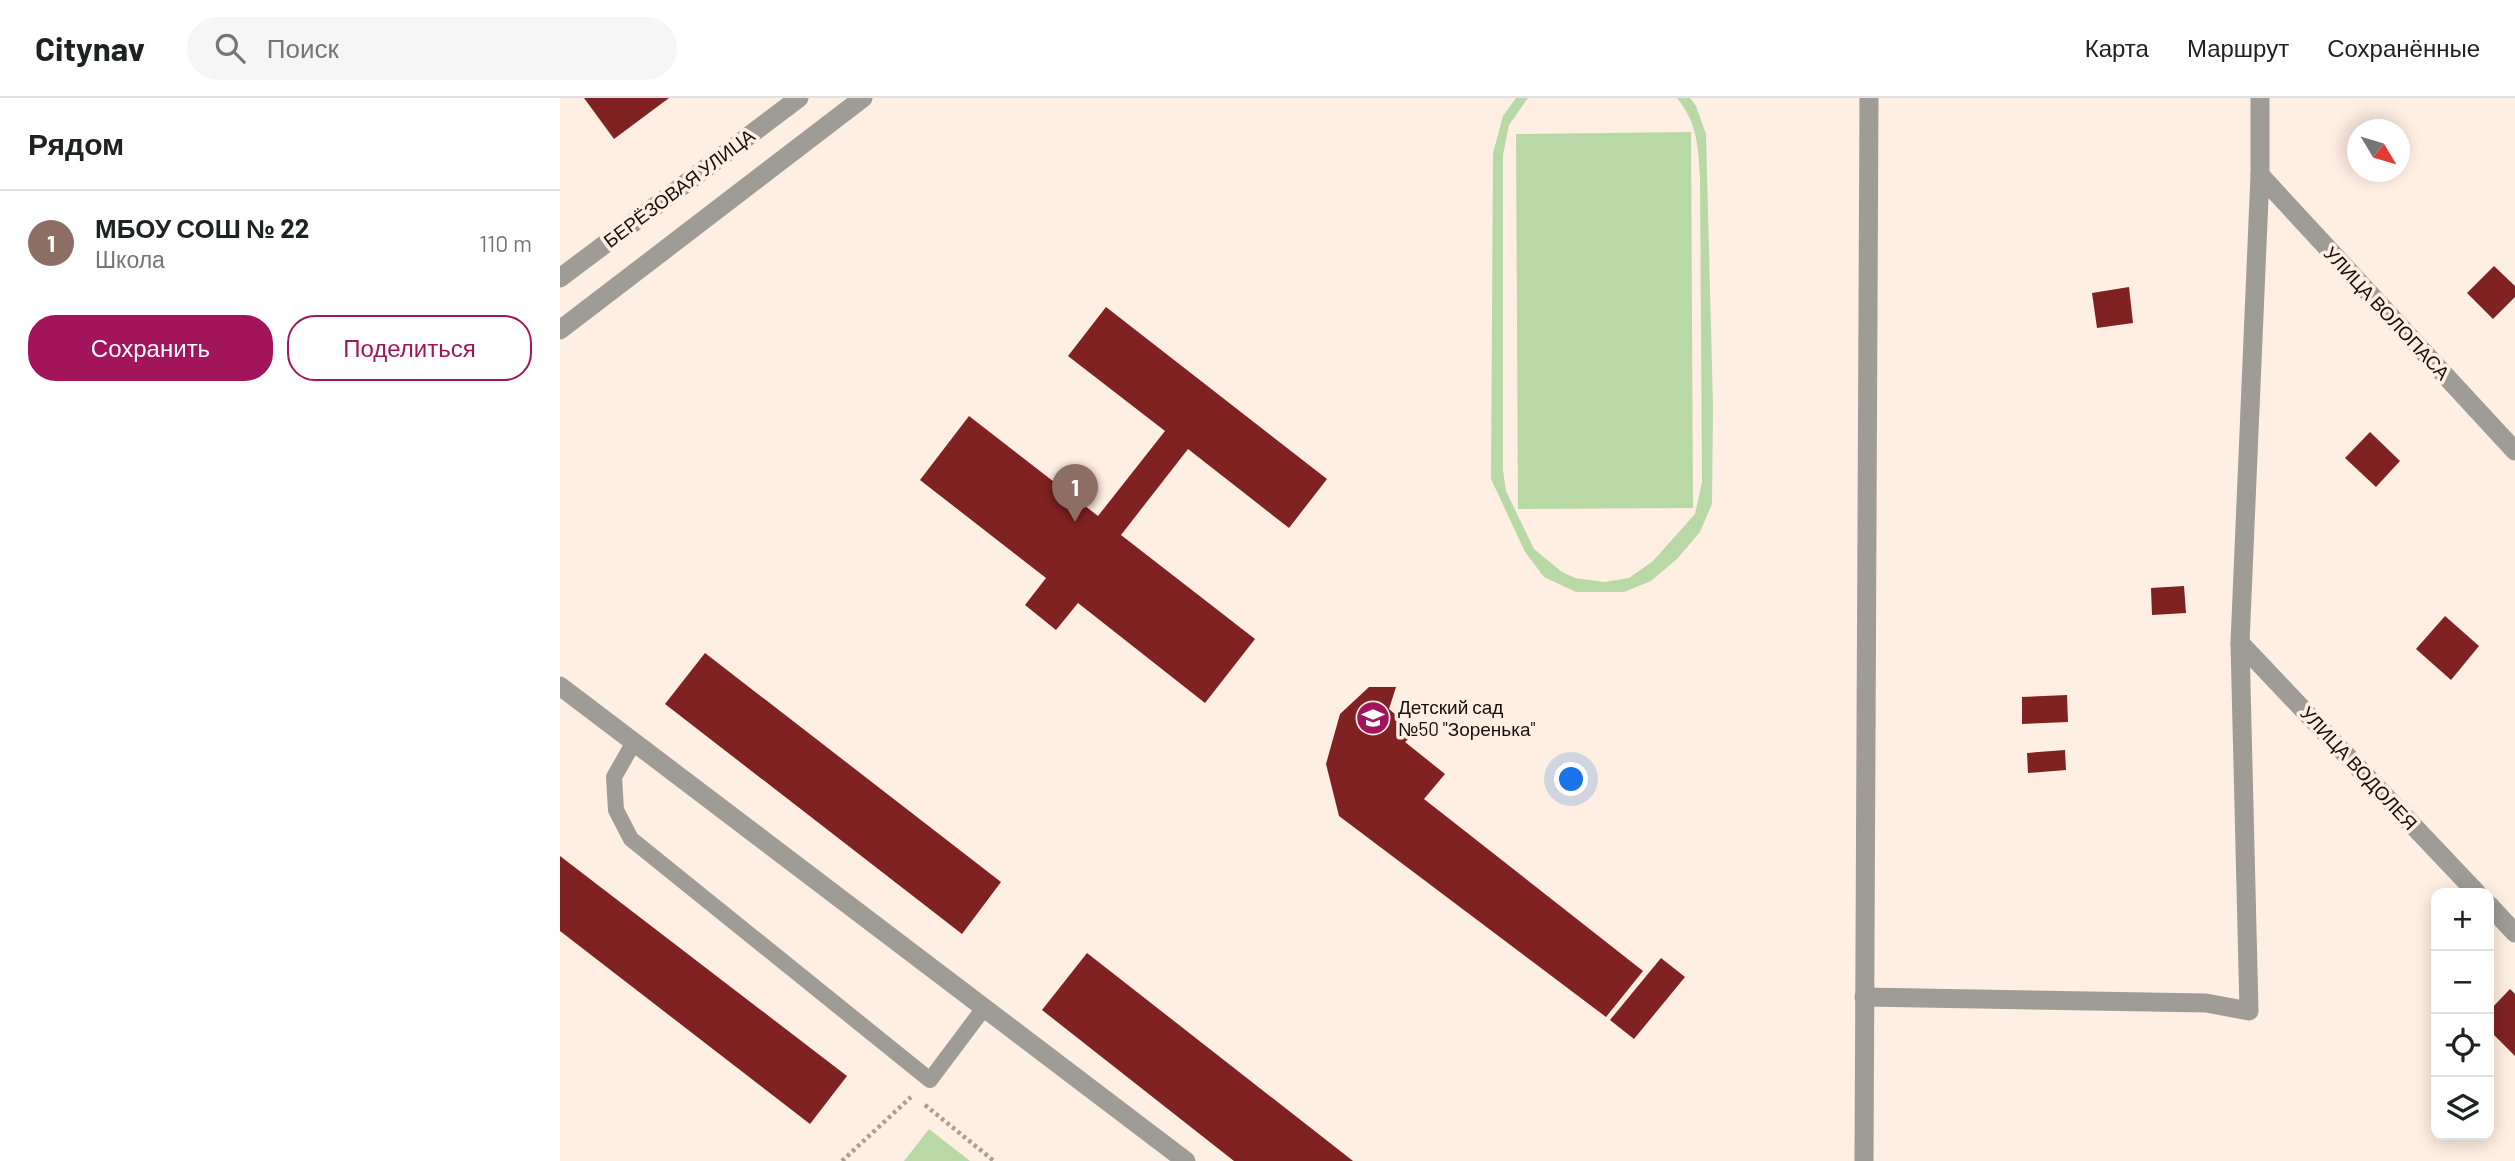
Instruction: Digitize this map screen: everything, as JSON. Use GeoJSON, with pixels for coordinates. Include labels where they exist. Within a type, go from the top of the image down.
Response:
{"type":"FeatureCollection","features":[{"type":"Feature","properties":{"kind":"street","name":"БЕРЁЗОВАЯ УЛИЦА"},"geometry":{"type":"LineString","coordinates":[[560,278],[799,98]]}},
{"type":"Feature","properties":{"kind":"street"},"geometry":{"type":"LineString","coordinates":[[560,330],[863,98]]}},
{"type":"Feature","properties":{"kind":"street"},"geometry":{"type":"LineString","coordinates":[[1864,1161],[1869,98]]}},
{"type":"Feature","properties":{"kind":"street"},"geometry":{"type":"LineString","coordinates":[[1864,997],[2206,1003],[2249,1011],[2240,643],[2260,175],[2260,98]]}},
{"type":"Feature","properties":{"kind":"street","name":"УЛИЦА ВОЛОПАСА"},"geometry":{"type":"LineString","coordinates":[[2260,175],[2515,451]]}},
{"type":"Feature","properties":{"kind":"street","name":"УЛИЦА ВОДОЛЕЯ"},"geometry":{"type":"LineString","coordinates":[[2240,643],[2472,888]]}},
{"type":"Feature","properties":{"kind":"street"},"geometry":{"type":"LineString","coordinates":[[560,686],[1186,1161]]}},
{"type":"Feature","properties":{"kind":"street"},"geometry":{"type":"LineString","coordinates":[[2494,910],[2515,933]]}},
{"type":"Feature","properties":{"kind":"lane"},"geometry":{"type":"LineString","coordinates":[[634,742],[614,777],[616,810],[631,839],[930,1080],[984,1008]]}},
{"type":"Feature","properties":{"kind":"path"},"geometry":{"type":"LineString","coordinates":[[842,1161],[930,1080]]}},
{"type":"Feature","properties":{"kind":"path"},"geometry":{"type":"LineString","coordinates":[[913,1095],[994,1161]]}},
{"type":"Feature","properties":{"kind":"green space"},"geometry":{"type":"Polygon","coordinates":[[[1516,98],[1528,98],[1509,125],[1503,155],[1503,470],[1506,491],[1534,549],[1562,572],[1575,578],[1604,582],[1629,578],[1653,561],[1695,514],[1702,482],[1700,178],[1693,127],[1677,98],[1690,98],[1696,106],[1706,134],[1713,405],[1712,504],[1700,532],[1677,559],[1651,581],[1624,592],[1576,592],[1544,577],[1525,552],[1491,479],[1493,153],[1503,116],[1516,98]]]}},
{"type":"Feature","properties":{"kind":"green space"},"geometry":{"type":"Polygon","coordinates":[[[1691,132],[1693,508],[1518,509],[1516,134],[1691,132]]]}},
{"type":"Feature","properties":{"kind":"green space"},"geometry":{"type":"Polygon","coordinates":[[[929,1129],[970,1161],[904,1161],[929,1129]]]}},
{"type":"Feature","properties":{"kind":"building"},"geometry":{"type":"Polygon","coordinates":[[[584,98],[669,98],[614,139],[584,98]]]}},
{"type":"Feature","properties":{"kind":"building"},"geometry":{"type":"Polygon","coordinates":[[[2494,266],[2515,286],[2515,297],[2493,319],[2467,293],[2494,266]]]}},
{"type":"Feature","properties":{"kind":"building"},"geometry":{"type":"Polygon","coordinates":[[[2129,287],[2133,323],[2097,328],[2092,293],[2129,287]]]}},
{"type":"Feature","properties":{"kind":"building"},"geometry":{"type":"Polygon","coordinates":[[[1106,307],[1327,479],[1289,528],[1188,449],[1121,535],[1255,639],[1205,703],[1078,603],[1056,630],[1025,605],[1046,578],[920,480],[969,416],[1098,516],[1165,431],[1068,356],[1106,307]]]}},
{"type":"Feature","properties":{"kind":"building"},"geometry":{"type":"Polygon","coordinates":[[[2370,432],[2400,461],[2376,487],[2345,458],[2370,432]]]}},
{"type":"Feature","properties":{"kind":"building"},"geometry":{"type":"Polygon","coordinates":[[[2184,586],[2186,613],[2152,615],[2151,588],[2184,586]]]}},
{"type":"Feature","properties":{"kind":"building"},"geometry":{"type":"Polygon","coordinates":[[[2445,616],[2479,646],[2451,680],[2416,649],[2445,616]]]}},
{"type":"Feature","properties":{"kind":"building"},"geometry":{"type":"Polygon","coordinates":[[[705,653],[1001,882],[962,934],[665,704],[705,653]]]}},
{"type":"Feature","properties":{"kind":"building"},"geometry":{"type":"Polygon","coordinates":[[[1369,687],[1396,687],[1389,709],[1416,732],[1405,742],[1445,774],[1424,799],[1643,971],[1606,1017],[1339,816],[1326,764],[1340,714],[1369,687]]]}},
{"type":"Feature","properties":{"kind":"building"},"geometry":{"type":"Polygon","coordinates":[[[2067,695],[2068,722],[2022,724],[2022,697],[2067,695]]]}},
{"type":"Feature","properties":{"kind":"building"},"geometry":{"type":"Polygon","coordinates":[[[2065,750],[2066,770],[2028,773],[2027,753],[2065,750]]]}},
{"type":"Feature","properties":{"kind":"building"},"geometry":{"type":"Polygon","coordinates":[[[560,856],[847,1076],[810,1124],[560,931],[560,856]]]}},
{"type":"Feature","properties":{"kind":"building"},"geometry":{"type":"Polygon","coordinates":[[[1087,953],[1353,1161],[1234,1161],[1042,1010],[1087,953]]]}},
{"type":"Feature","properties":{"kind":"building"},"geometry":{"type":"Polygon","coordinates":[[[1661,958],[1685,977],[1634,1039],[1610,1020],[1661,958]]]}},
{"type":"Feature","properties":{"kind":"building"},"geometry":{"type":"Polygon","coordinates":[[[2510,989],[2515,994],[2515,1056],[2494,1035],[2494,1006],[2510,989]]]}},
{"type":"Feature","properties":{"kind":"place","name":"МБОУ СОШ № 22"},"geometry":{"type":"Point","coordinates":[1075,522]}},
{"type":"Feature","properties":{"kind":"place","name":"Детский сад №50 \"Зоренька\""},"geometry":{"type":"Point","coordinates":[1373,718]}}]}
